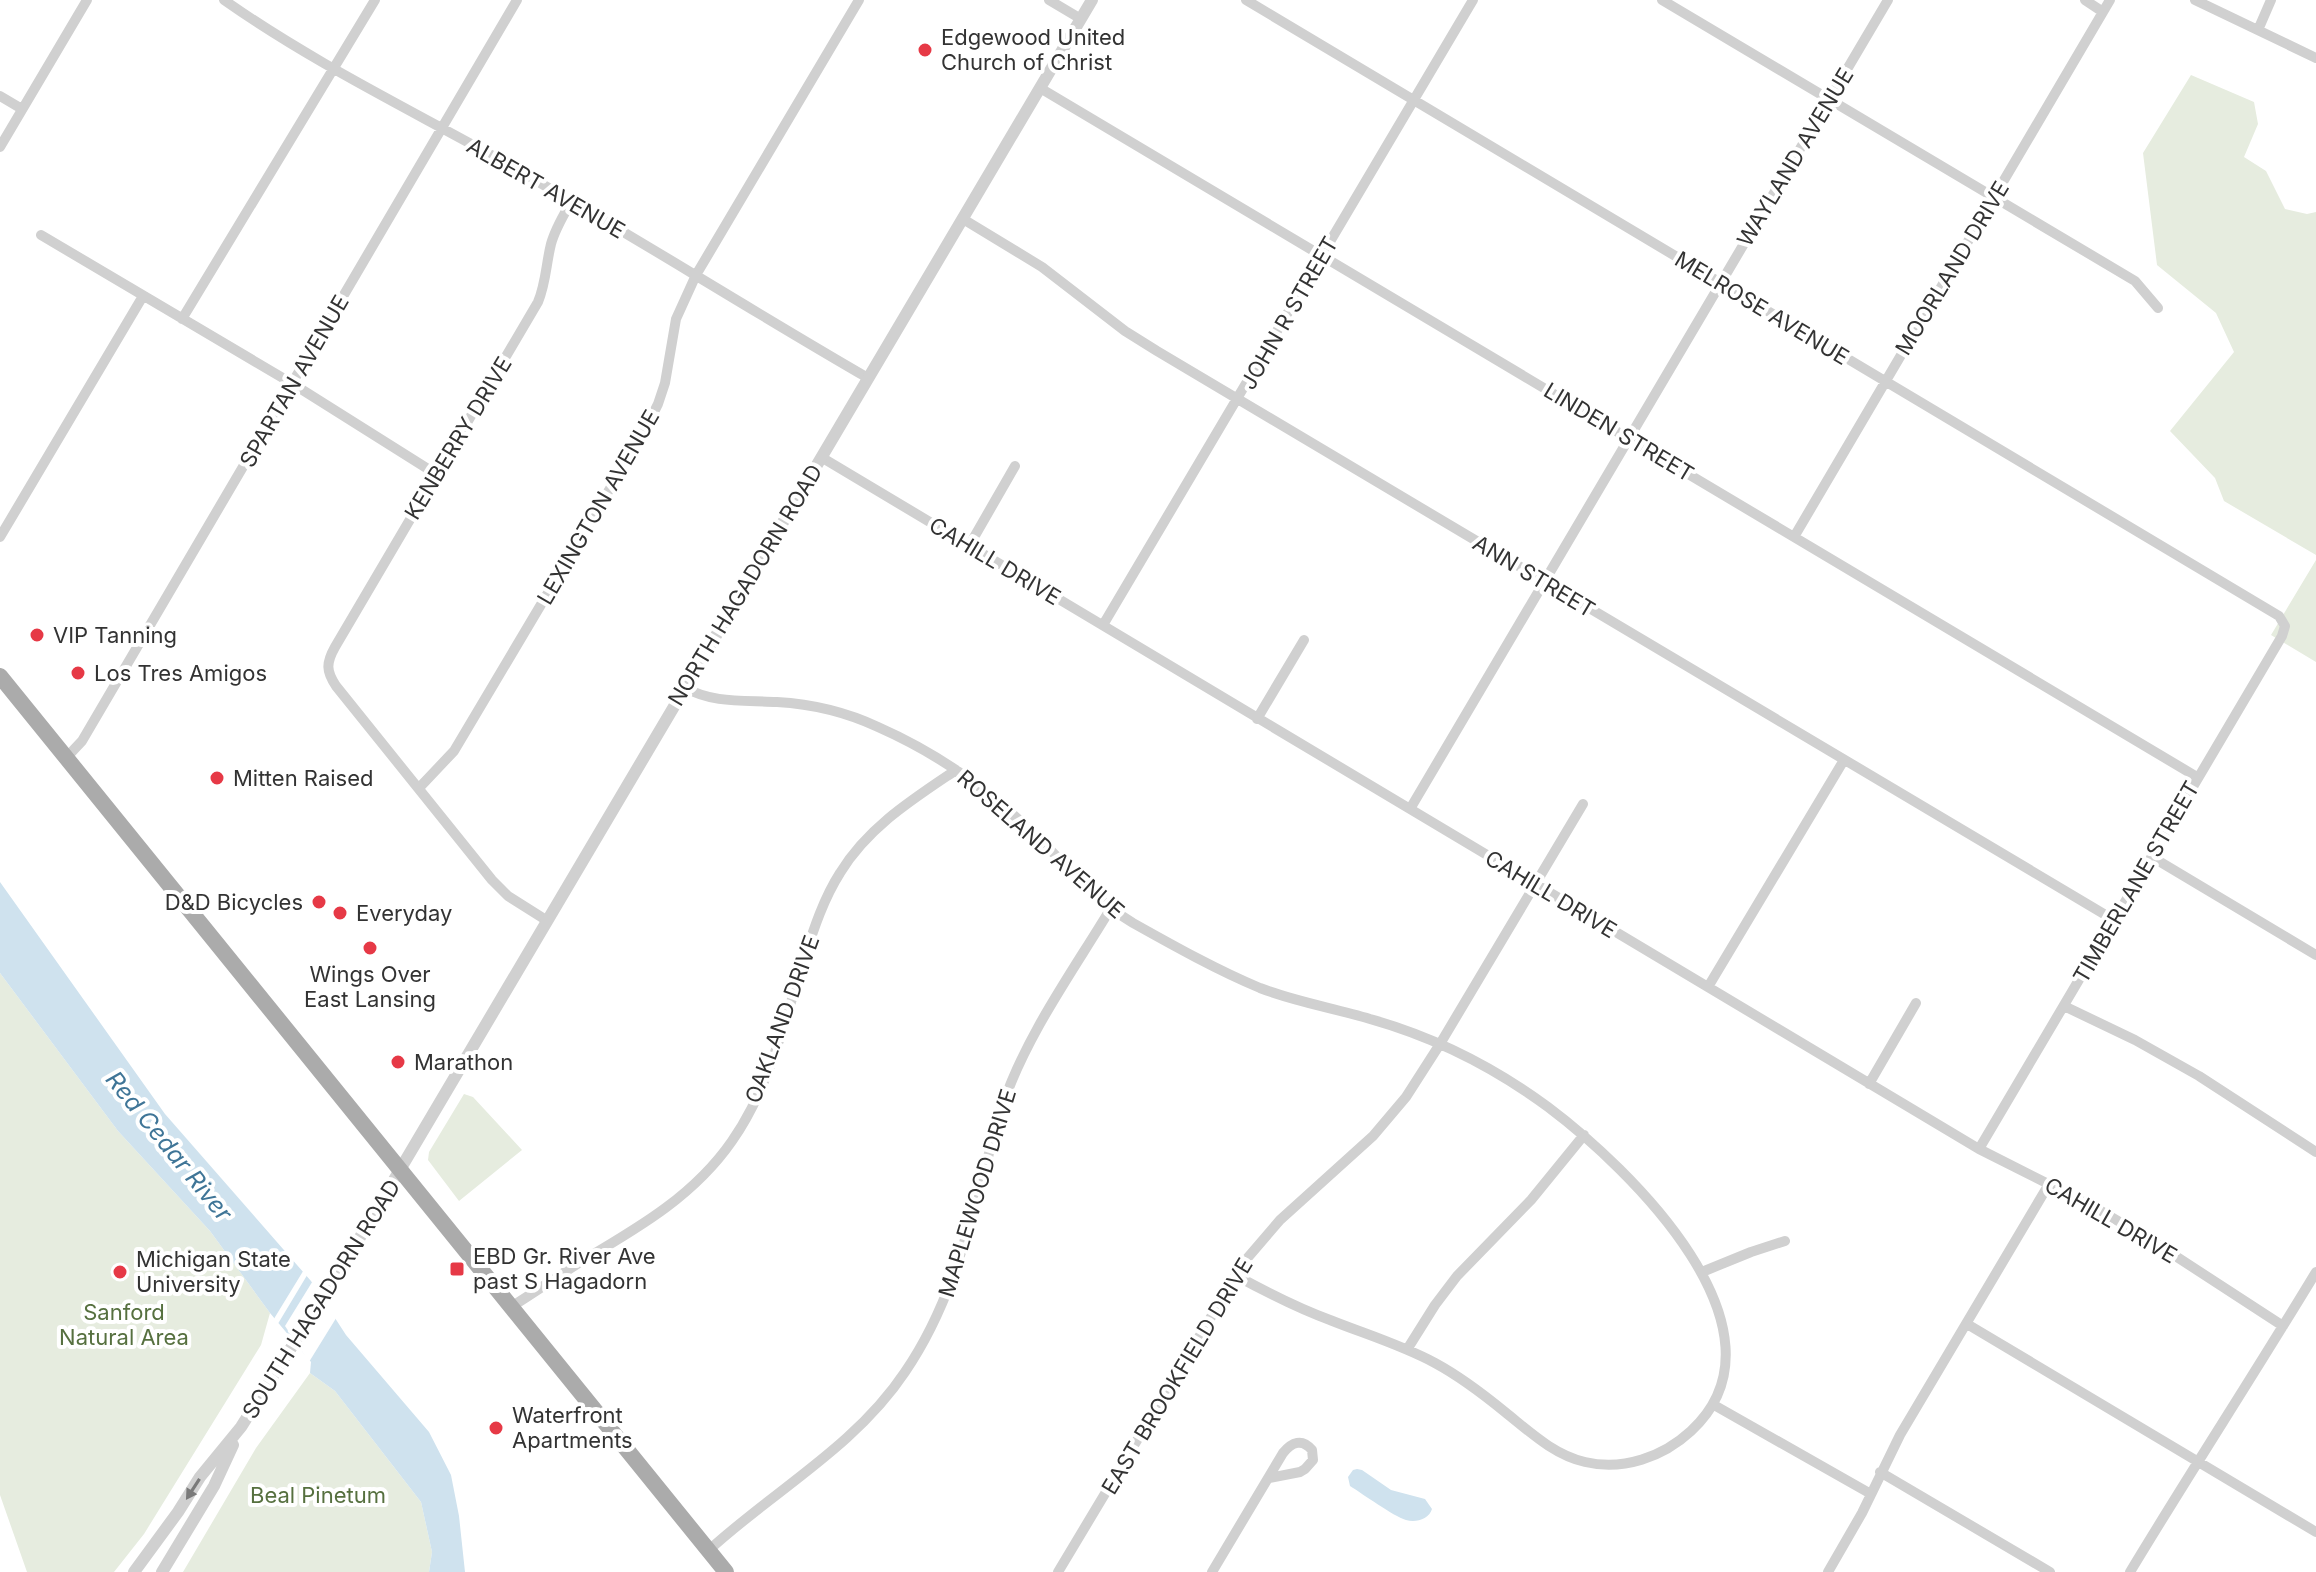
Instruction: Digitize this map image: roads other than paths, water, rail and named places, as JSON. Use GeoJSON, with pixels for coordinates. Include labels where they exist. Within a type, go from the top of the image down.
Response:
{"type":"FeatureCollection","features":[{"type":"Feature","properties":{"kind":"main road"},"geometry":{"type":"LineString","coordinates":[[0,676],[726,1572]]}},
{"type":"Feature","properties":{"kind":"street"},"geometry":{"type":"LineString","coordinates":[[0,147],[87,0]]}},
{"type":"Feature","properties":{"kind":"street","name":"ALBERT AVENUE"},"geometry":{"type":"LineString","coordinates":[[224,0],[334,68],[571,202],[868,378]]}},
{"type":"Feature","properties":{"kind":"street"},"geometry":{"type":"LineString","coordinates":[[182,319],[375,0]]}},
{"type":"Feature","properties":{"kind":"street","name":"SPARTAN AVENUE"},"geometry":{"type":"LineString","coordinates":[[66,758],[82,741],[517,0]]}},
{"type":"Feature","properties":{"kind":"street","name":"LEXINGTON AVENUE"},"geometry":{"type":"LineString","coordinates":[[419,788],[454,751],[646,428],[665,383],[676,319],[696,275],[859,0]]}},
{"type":"Feature","properties":{"kind":"street"},"geometry":{"type":"LineString","coordinates":[[1049,0],[1081,19]]}},
{"type":"Feature","properties":{"kind":"street","name":"NORTH HAGADORN ROAD"},"geometry":{"type":"LineString","coordinates":[[401,1171],[546,920],[1092,0]]}},
{"type":"Feature","properties":{"kind":"street","name":"MELROSE AVENUE"},"geometry":{"type":"LineString","coordinates":[[1246,0],[2279,616]]}},
{"type":"Feature","properties":{"kind":"street","name":"JOHN R STREET"},"geometry":{"type":"LineString","coordinates":[[1103,625],[1473,0]]}},
{"type":"Feature","properties":{"kind":"street"},"geometry":{"type":"LineString","coordinates":[[1662,0],[2135,281],[2158,308]]}},
{"type":"Feature","properties":{"kind":"street","name":"WAYLAND AVENUE"},"geometry":{"type":"LineString","coordinates":[[1410,809],[1888,0]]}},
{"type":"Feature","properties":{"kind":"street"},"geometry":{"type":"LineString","coordinates":[[2085,0],[2103,12]]}},
{"type":"Feature","properties":{"kind":"street","name":"MOORLAND DRIVE"},"geometry":{"type":"LineString","coordinates":[[1794,537],[2110,0]]}},
{"type":"Feature","properties":{"kind":"street"},"geometry":{"type":"LineString","coordinates":[[2195,0],[2316,58]]}},
{"type":"Feature","properties":{"kind":"street"},"geometry":{"type":"LineString","coordinates":[[2258,30],[2271,0]]}},
{"type":"Feature","properties":{"kind":"street","name":"LINDEN STREET"},"geometry":{"type":"LineString","coordinates":[[1040,88],[2197,777]]}},
{"type":"Feature","properties":{"kind":"street"},"geometry":{"type":"LineString","coordinates":[[0,96],[22,109]]}},
{"type":"Feature","properties":{"kind":"street","name":"KENBERRY DRIVE"},"geometry":{"type":"LineString","coordinates":[[419,788],[336,686],[329,675],[328,658],[538,302],[556,229],[571,202]]}},
{"type":"Feature","properties":{"kind":"street","name":"ANN STREET"},"geometry":{"type":"LineString","coordinates":[[963,219],[1042,267],[1135,338],[2114,920]]}},
{"type":"Feature","properties":{"kind":"street"},"geometry":{"type":"LineString","coordinates":[[41,235],[293,384],[436,474]]}},
{"type":"Feature","properties":{"kind":"street"},"geometry":{"type":"LineString","coordinates":[[0,537],[143,296]]}},
{"type":"Feature","properties":{"kind":"street","name":"CAHILL DRIVE"},"geometry":{"type":"LineString","coordinates":[[821,457],[1979,1149],[2157,1244],[2283,1326]]}},
{"type":"Feature","properties":{"kind":"street"},"geometry":{"type":"LineString","coordinates":[[969,546],[1015,466]]}},
{"type":"Feature","properties":{"kind":"street","name":"TIMBERLANE STREET"},"geometry":{"type":"LineString","coordinates":[[1979,1149],[2282,636],[2285,626],[2279,616]]}},
{"type":"Feature","properties":{"kind":"street"},"geometry":{"type":"LineString","coordinates":[[1257,719],[1304,640]]}},
{"type":"Feature","properties":{"kind":"street","name":"ROSELAND AVENUE"},"geometry":{"type":"LineString","coordinates":[[684,687],[699,696],[719,700],[780,702],[833,710],[882,728],[932,754],[998,800],[1111,908],[1129,920],[1196,957],[1262,988],[1295,1000],[1370,1019],[1440,1044],[1494,1071],[1544,1104],[1609,1158],[1676,1235],[1702,1272],[1722,1321],[1725,1350],[1714,1405]]}},
{"type":"Feature","properties":{"kind":"street"},"geometry":{"type":"LineString","coordinates":[[1708,987],[1844,760]]}},
{"type":"Feature","properties":{"kind":"street","name":"OAKLAND DRIVE"},"geometry":{"type":"LineString","coordinates":[[511,1307],[651,1220],[692,1188],[717,1161],[746,1119],[766,1077],[822,907],[840,872],[864,840],[885,819],[956,770]]}},
{"type":"Feature","properties":{"kind":"street"},"geometry":{"type":"LineString","coordinates":[[419,788],[492,880],[508,896],[546,920]]}},
{"type":"Feature","properties":{"kind":"street","name":"EAST BROOKFIELD DRIVE"},"geometry":{"type":"LineString","coordinates":[[1058,1572],[1235,1275],[1286,1214],[1384,1124],[1406,1097],[1583,804]]}},
{"type":"Feature","properties":{"kind":"street"},"geometry":{"type":"LineString","coordinates":[[2152,857],[2316,955]]}},
{"type":"Feature","properties":{"kind":"street","name":"MAPLEWOOD DRIVE"},"geometry":{"type":"LineString","coordinates":[[708,1551],[856,1429],[905,1372],[958,1267],[1002,1106],[1014,1076],[1034,1036],[1111,908]]}},
{"type":"Feature","properties":{"kind":"street"},"geometry":{"type":"LineString","coordinates":[[1869,1084],[1916,1003]]}},
{"type":"Feature","properties":{"kind":"street"},"geometry":{"type":"LineString","coordinates":[[2064,1006],[2135,1040],[2199,1076],[2316,1152]]}},
{"type":"Feature","properties":{"kind":"street"},"geometry":{"type":"LineString","coordinates":[[1408,1348],[1457,1276],[1531,1200],[1584,1135]]}},
{"type":"Feature","properties":{"kind":"street","name":"SOUTH HAGADORN ROAD"},"geometry":{"type":"LineString","coordinates":[[134,1572],[200,1477],[241,1427],[401,1171]]}},
{"type":"Feature","properties":{"kind":"street"},"geometry":{"type":"LineString","coordinates":[[1828,1572],[1862,1513],[1900,1435],[2049,1184]]}},
{"type":"Feature","properties":{"kind":"street"},"geometry":{"type":"LineString","coordinates":[[1702,1272],[1785,1241]]}},
{"type":"Feature","properties":{"kind":"street"},"geometry":{"type":"LineString","coordinates":[[2130,1572],[2316,1272]]}},
{"type":"Feature","properties":{"kind":"street"},"geometry":{"type":"LineString","coordinates":[[1235,1275],[1287,1302],[1408,1348],[1463,1380],[1543,1443],[1587,1463],[1613,1465],[1664,1452],[1701,1422],[1714,1405],[1871,1494]]}},
{"type":"Feature","properties":{"kind":"street"},"geometry":{"type":"LineString","coordinates":[[1967,1324],[2316,1532]]}},
{"type":"Feature","properties":{"kind":"street","name":"SOUTH HAGADORN ROAD"},"geometry":{"type":"LineString","coordinates":[[162,1572],[214,1486],[241,1427]]}},
{"type":"Feature","properties":{"kind":"street"},"geometry":{"type":"LineString","coordinates":[[1880,1472],[2050,1572]]}},
{"type":"Feature","properties":{"kind":"street"},"geometry":{"type":"LineString","coordinates":[[1212,1572],[1269,1478]]}},
{"type":"Feature","properties":{"kind":"water","name":"Red Cedar River"},"geometry":{"type":"Polygon","coordinates":[[[0,882],[165,1114],[311,1281],[346,1335],[429,1432],[451,1475],[465,1572],[429,1572],[432,1552],[421,1502],[335,1391],[310,1373],[311,1362],[270,1313],[210,1231],[118,1131],[0,973],[0,882]]]}},
{"type":"Feature","properties":{"kind":"water"},"geometry":{"type":"Polygon","coordinates":[[[1357,1469],[1391,1490],[1425,1499],[1432,1509],[1425,1518],[1414,1521],[1394,1514],[1350,1486],[1348,1477],[1357,1469]]]}},
{"type":"Feature","properties":{"kind":"place","name":"Edgewood United Church of Christ"},"geometry":{"type":"Point","coordinates":[925,50]}},
{"type":"Feature","properties":{"kind":"place","name":"VIP Tanning"},"geometry":{"type":"Point","coordinates":[37,635]}},
{"type":"Feature","properties":{"kind":"place","name":"Los Tres Amigos"},"geometry":{"type":"Point","coordinates":[78,673]}},
{"type":"Feature","properties":{"kind":"place","name":"Mitten Raised"},"geometry":{"type":"Point","coordinates":[217,778]}},
{"type":"Feature","properties":{"kind":"place","name":"D&D Bicycles"},"geometry":{"type":"Point","coordinates":[319,902]}},
{"type":"Feature","properties":{"kind":"place","name":"Everyday"},"geometry":{"type":"Point","coordinates":[340,913]}},
{"type":"Feature","properties":{"kind":"place","name":"Wings Over East Lansing"},"geometry":{"type":"Point","coordinates":[370,948]}},
{"type":"Feature","properties":{"kind":"place","name":"Marathon"},"geometry":{"type":"Point","coordinates":[398,1062]}},
{"type":"Feature","properties":{"kind":"place","name":"EBD Gr. River Ave past S Hagadorn"},"geometry":{"type":"Point","coordinates":[457,1269]}},
{"type":"Feature","properties":{"kind":"place","name":"Michigan State University"},"geometry":{"type":"Point","coordinates":[120,1272]}},
{"type":"Feature","properties":{"kind":"place","name":"Waterfront Apartments"},"geometry":{"type":"Point","coordinates":[496,1428]}},
{"type":"Feature","properties":{"kind":"park label","name":"Sanford Natural Area"},"geometry":{"type":"Point","coordinates":[124,1324]}},
{"type":"Feature","properties":{"kind":"park label","name":"Beal Pinetum"},"geometry":{"type":"Point","coordinates":[318,1495]}}]}
